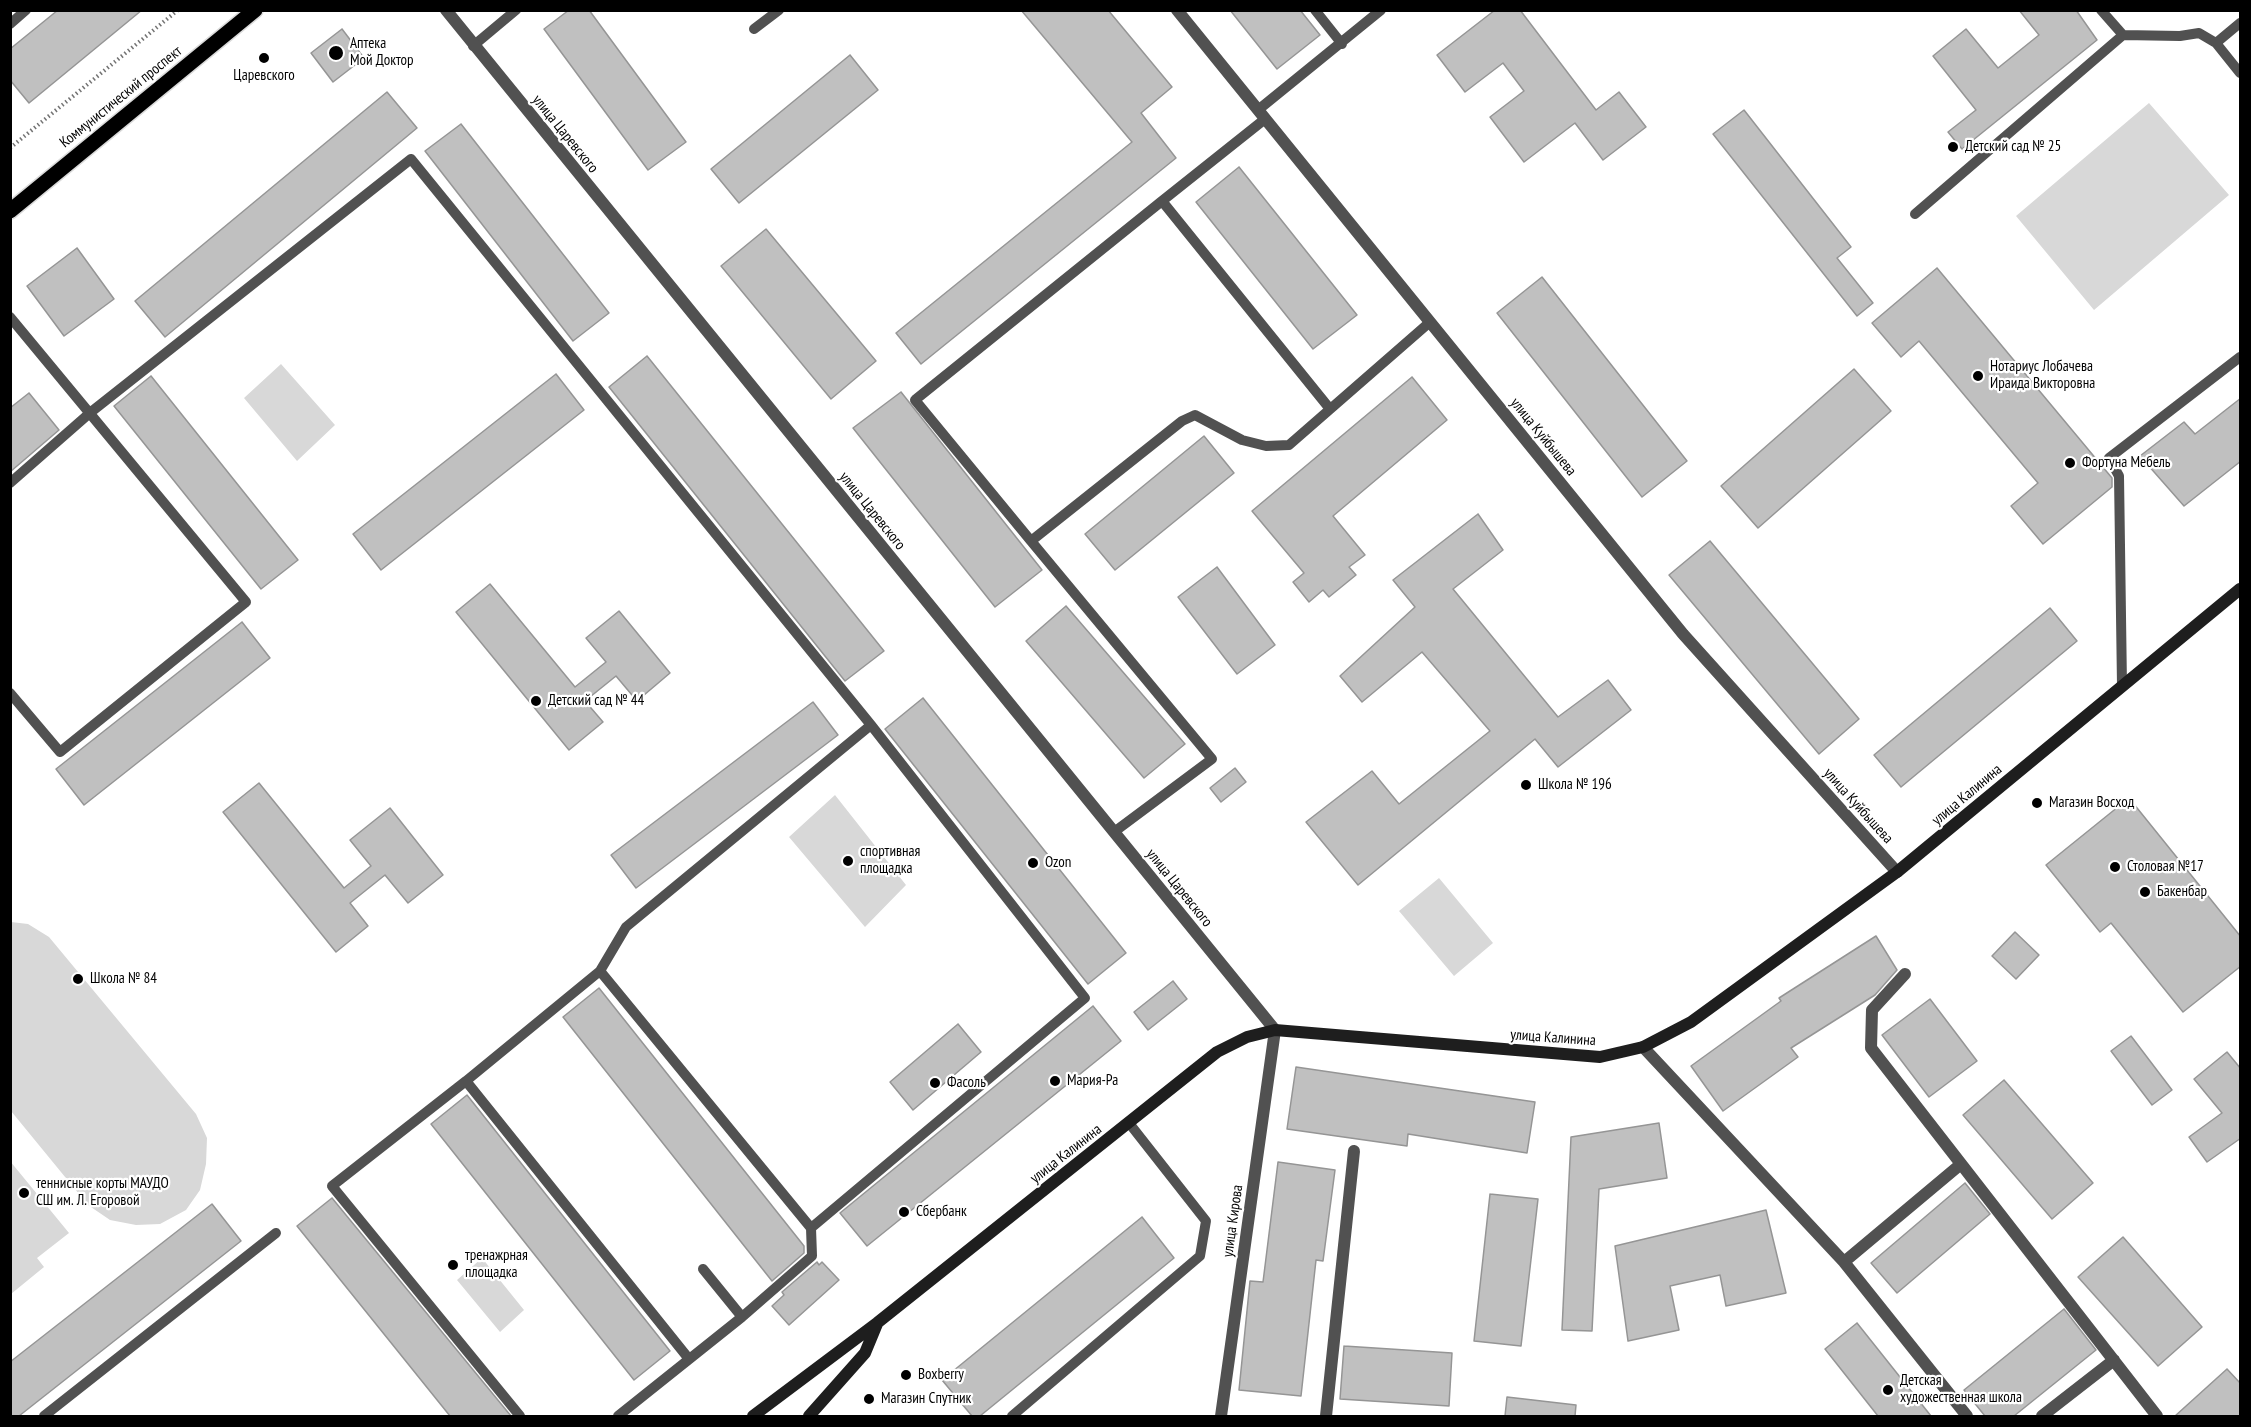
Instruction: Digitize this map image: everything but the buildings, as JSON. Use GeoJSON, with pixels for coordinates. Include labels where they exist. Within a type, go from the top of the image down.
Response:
{"type":"FeatureCollection","features":[{"type":"Feature","properties":{"kind":"main road","name":"Коммунистический проспект"},"geometry":{"type":"LineString","coordinates":[[10,211],[255,10]]}},
{"type":"Feature","properties":{"kind":"main road","name":"улица Калинина"},"geometry":{"type":"LineString","coordinates":[[753,1416],[877,1323],[1217,1052],[1247,1037],[1275,1030],[1600,1057],[1643,1047],[1691,1022],[1897,872],[2241,589]]}},
{"type":"Feature","properties":{"kind":"main road","name":"улица Калинина"},"geometry":{"type":"LineString","coordinates":[[808,1416],[865,1353],[877,1323]]}},
{"type":"Feature","properties":{"kind":"street","name":"улица Царевского"},"geometry":{"type":"LineString","coordinates":[[446,10],[1275,1030]]}},
{"type":"Feature","properties":{"kind":"street","name":"улица Куйбышева"},"geometry":{"type":"LineString","coordinates":[[1177,10],[1683,634],[1897,872]]}},
{"type":"Feature","properties":{"kind":"street"},"geometry":{"type":"LineString","coordinates":[[1905,974],[1872,1010],[1870,1048],[2157,1416]]}},
{"type":"Feature","properties":{"kind":"street","name":"улица Кирова"},"geometry":{"type":"LineString","coordinates":[[1221,1416],[1275,1030]]}},
{"type":"Feature","properties":{"kind":"street"},"geometry":{"type":"LineString","coordinates":[[1643,1047],[1844,1262],[1967,1416]]}},
{"type":"Feature","properties":{"kind":"street"},"geometry":{"type":"LineString","coordinates":[[1326,1416],[1354,1151]]}},
{"type":"Feature","properties":{"kind":"street"},"geometry":{"type":"LineString","coordinates":[[1844,1262],[1961,1164]]}},
{"type":"Feature","properties":{"kind":"street"},"geometry":{"type":"LineString","coordinates":[[2042,1416],[2114,1360]]}},
{"type":"Feature","properties":{"kind":"lane"},"geometry":{"type":"LineString","coordinates":[[10,24],[26,10]]}},
{"type":"Feature","properties":{"kind":"lane"},"geometry":{"type":"LineString","coordinates":[[473,46],[516,10]]}},
{"type":"Feature","properties":{"kind":"lane"},"geometry":{"type":"LineString","coordinates":[[754,29],[779,10]]}},
{"type":"Feature","properties":{"kind":"lane"},"geometry":{"type":"LineString","coordinates":[[1315,10],[1342,44]]}},
{"type":"Feature","properties":{"kind":"lane"},"geometry":{"type":"LineString","coordinates":[[1114,832],[1212,759],[915,400],[1162,201],[1381,10]]}},
{"type":"Feature","properties":{"kind":"lane"},"geometry":{"type":"LineString","coordinates":[[2101,10],[2123,35]]}},
{"type":"Feature","properties":{"kind":"lane"},"geometry":{"type":"LineString","coordinates":[[2216,43],[2241,23]]}},
{"type":"Feature","properties":{"kind":"lane"},"geometry":{"type":"LineString","coordinates":[[1915,214],[2123,35],[2180,36],[2199,33],[2216,43],[2241,73]]}},
{"type":"Feature","properties":{"kind":"lane"},"geometry":{"type":"LineString","coordinates":[[10,483],[91,412],[411,159],[871,725],[1085,998],[812,1228]]}},
{"type":"Feature","properties":{"kind":"lane"},"geometry":{"type":"LineString","coordinates":[[1162,201],[1330,409]]}},
{"type":"Feature","properties":{"kind":"lane"},"geometry":{"type":"LineString","coordinates":[[10,317],[246,602],[60,752],[10,693]]}},
{"type":"Feature","properties":{"kind":"lane"},"geometry":{"type":"LineString","coordinates":[[1031,542],[1182,421],[1195,415],[1242,440],[1266,446],[1289,445],[1430,321]]}},
{"type":"Feature","properties":{"kind":"lane"},"geometry":{"type":"LineString","coordinates":[[2122,686],[2119,476],[2109,458],[2241,357]]}},
{"type":"Feature","properties":{"kind":"lane"},"geometry":{"type":"LineString","coordinates":[[520,1416],[332,1186],[466,1081],[600,971],[626,927],[871,725]]}},
{"type":"Feature","properties":{"kind":"lane"},"geometry":{"type":"LineString","coordinates":[[600,971],[812,1228],[812,1256],[742,1317],[622,1415]]}},
{"type":"Feature","properties":{"kind":"lane"},"geometry":{"type":"LineString","coordinates":[[466,1081],[689,1359]]}},
{"type":"Feature","properties":{"kind":"lane"},"geometry":{"type":"LineString","coordinates":[[1012,1416],[1200,1256],[1206,1221],[1129,1123]]}},
{"type":"Feature","properties":{"kind":"lane"},"geometry":{"type":"LineString","coordinates":[[44,1416],[276,1233]]}},
{"type":"Feature","properties":{"kind":"lane"},"geometry":{"type":"LineString","coordinates":[[703,1269],[742,1317]]}},
{"type":"Feature","properties":{"kind":"path"},"geometry":{"type":"LineString","coordinates":[[10,148],[178,10]]}},
{"type":"Feature","properties":{"kind":"shaded area"},"geometry":{"type":"Polygon","coordinates":[[[2149,103],[2229,195],[2094,310],[2016,216],[2149,103]]]}},
{"type":"Feature","properties":{"kind":"shaded area"},"geometry":{"type":"Polygon","coordinates":[[[281,364],[335,425],[297,461],[244,398],[281,364]]]}},
{"type":"Feature","properties":{"kind":"shaded area","name":"спортивная площадка"},"geometry":{"type":"Polygon","coordinates":[[[835,795],[906,885],[865,927],[789,837],[835,795]]]}},
{"type":"Feature","properties":{"kind":"shaded area"},"geometry":{"type":"Polygon","coordinates":[[[1439,878],[1493,943],[1454,976],[1399,911],[1439,878]]]}},
{"type":"Feature","properties":{"kind":"shaded area"},"geometry":{"type":"Polygon","coordinates":[[[11,922],[28,924],[49,937],[196,1114],[207,1138],[206,1164],[200,1190],[186,1210],[160,1224],[136,1225],[110,1220],[88,1205],[11,1111],[11,922]]]}},
{"type":"Feature","properties":{"kind":"shaded area","name":"теннисные корты МАУДО СШ им. Л. Егоровой"},"geometry":{"type":"Polygon","coordinates":[[[10,1161],[69,1233],[37,1258],[44,1267],[11,1294],[10,1161]]]}},
{"type":"Feature","properties":{"kind":"shaded area"},"geometry":{"type":"Polygon","coordinates":[[[482,1258],[524,1310],[500,1332],[457,1280],[482,1258]]]}},
{"type":"Feature","properties":{"kind":"place","name":"Аптека Мой Доктор"},"geometry":{"type":"Point","coordinates":[336,53]}},
{"type":"Feature","properties":{"kind":"place","name":"Царевского"},"geometry":{"type":"Point","coordinates":[264,58]}},
{"type":"Feature","properties":{"kind":"place","name":"Детский сад № 25"},"geometry":{"type":"Point","coordinates":[1953,147]}},
{"type":"Feature","properties":{"kind":"place","name":"Нотариус Лобачева Ираида Викторовна"},"geometry":{"type":"Point","coordinates":[1978,376]}},
{"type":"Feature","properties":{"kind":"place","name":"Фортуна Мебель"},"geometry":{"type":"Point","coordinates":[2070,463]}},
{"type":"Feature","properties":{"kind":"place","name":"Детский сад № 44"},"geometry":{"type":"Point","coordinates":[536,701]}},
{"type":"Feature","properties":{"kind":"place","name":"Школа № 196"},"geometry":{"type":"Point","coordinates":[1526,785]}},
{"type":"Feature","properties":{"kind":"place","name":"Магазин Восход"},"geometry":{"type":"Point","coordinates":[2037,803]}},
{"type":"Feature","properties":{"kind":"place","name":"спортивная площадка"},"geometry":{"type":"Point","coordinates":[848,861]}},
{"type":"Feature","properties":{"kind":"place","name":"Ozon"},"geometry":{"type":"Point","coordinates":[1033,863]}},
{"type":"Feature","properties":{"kind":"place","name":"Столовая №17"},"geometry":{"type":"Point","coordinates":[2115,867]}},
{"type":"Feature","properties":{"kind":"place","name":"Бакенбар"},"geometry":{"type":"Point","coordinates":[2145,892]}},
{"type":"Feature","properties":{"kind":"place","name":"Школа № 84"},"geometry":{"type":"Point","coordinates":[78,979]}},
{"type":"Feature","properties":{"kind":"place","name":"Мария-Ра"},"geometry":{"type":"Point","coordinates":[1055,1081]}},
{"type":"Feature","properties":{"kind":"place","name":"Фасоль"},"geometry":{"type":"Point","coordinates":[935,1083]}},
{"type":"Feature","properties":{"kind":"place","name":"теннисные корты МАУДО СШ им. Л. Егоровой"},"geometry":{"type":"Point","coordinates":[24,1193]}},
{"type":"Feature","properties":{"kind":"place","name":"Сбербанк"},"geometry":{"type":"Point","coordinates":[904,1212]}},
{"type":"Feature","properties":{"kind":"place","name":"тренажрная площадка"},"geometry":{"type":"Point","coordinates":[453,1265]}},
{"type":"Feature","properties":{"kind":"place","name":"Boxberry"},"geometry":{"type":"Point","coordinates":[906,1375]}},
{"type":"Feature","properties":{"kind":"place","name":"Детская художественная школа"},"geometry":{"type":"Point","coordinates":[1888,1390]}},
{"type":"Feature","properties":{"kind":"place","name":"Магазин Спутник"},"geometry":{"type":"Point","coordinates":[869,1399]}}]}
